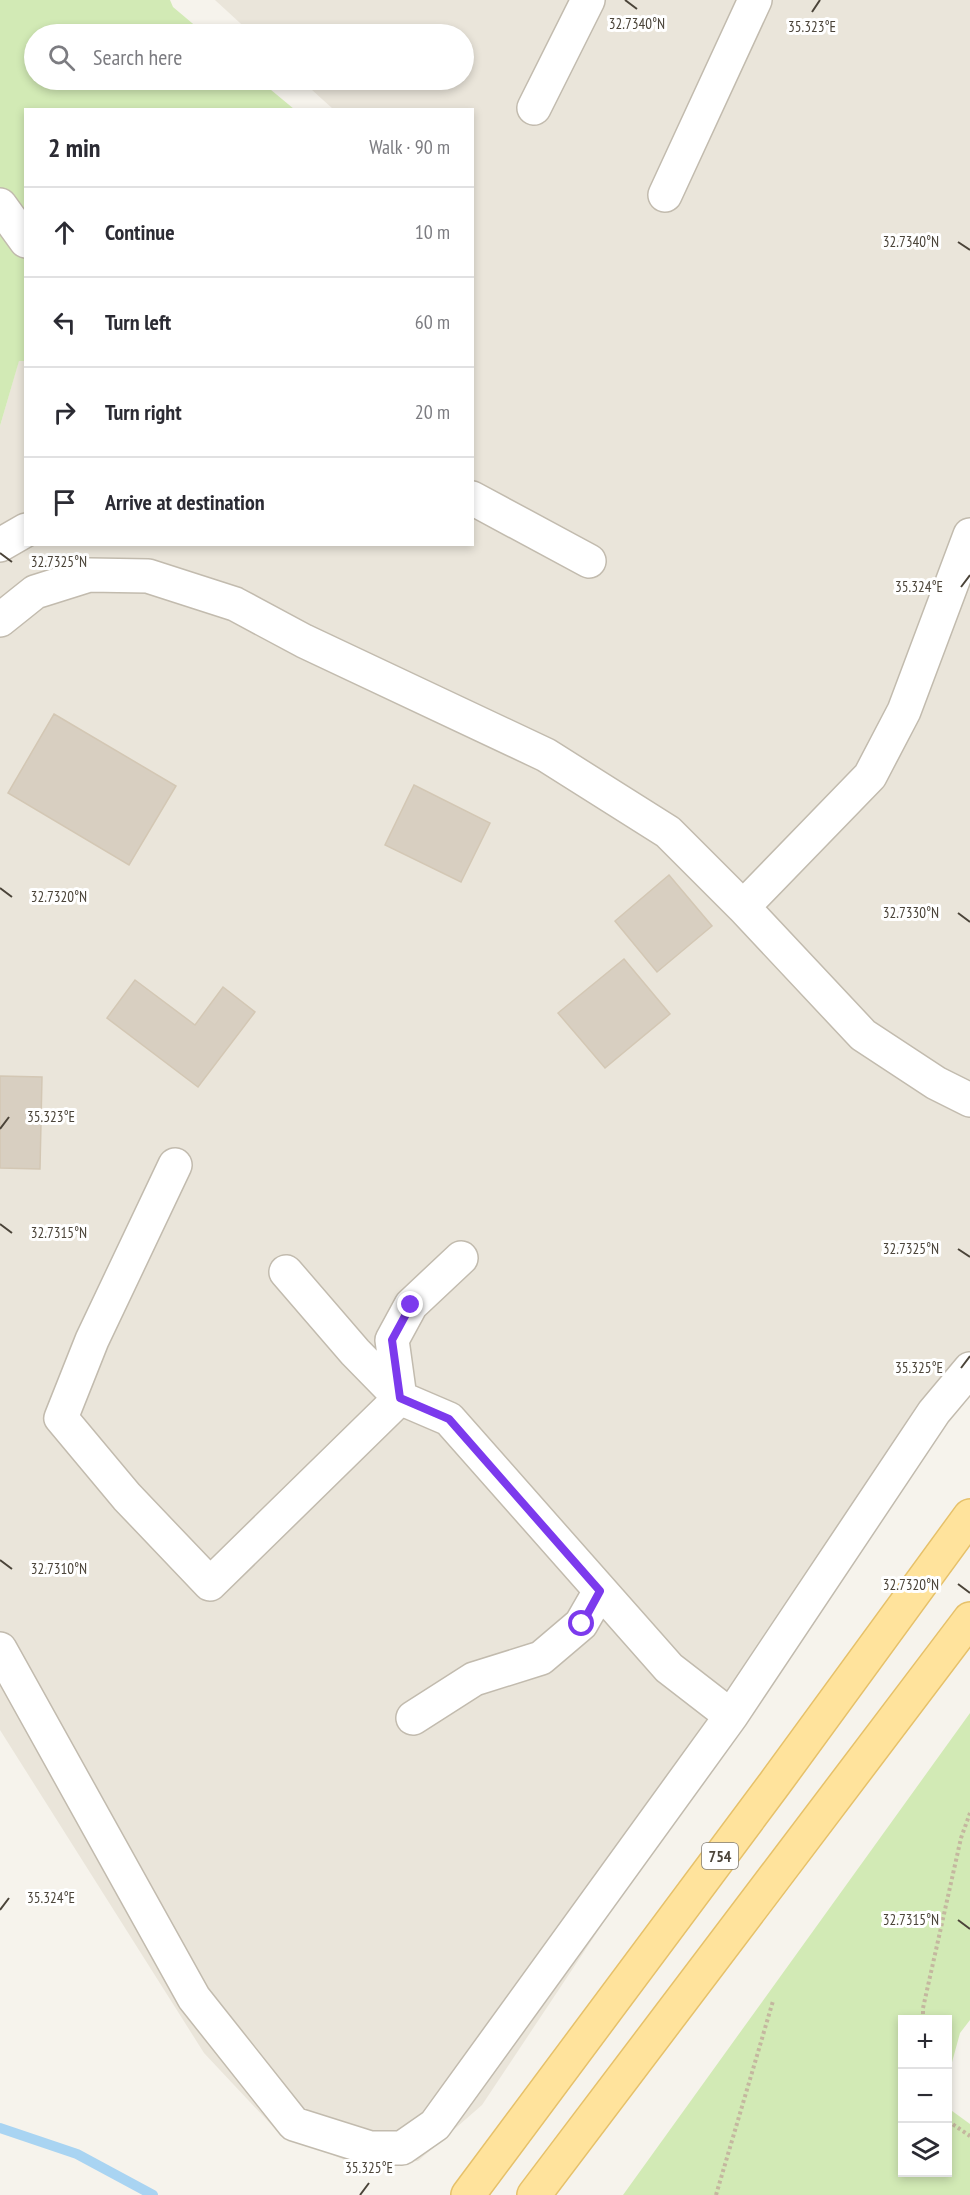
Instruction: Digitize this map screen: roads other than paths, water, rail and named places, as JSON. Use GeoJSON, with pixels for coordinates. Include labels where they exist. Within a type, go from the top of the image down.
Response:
{"type":"FeatureCollection","features":[{"type":"Feature","properties":{"kind":"main road","name":"754"},"geometry":{"type":"LineString","coordinates":[[468,2195],[970,1516]]}},
{"type":"Feature","properties":{"kind":"main road"},"geometry":{"type":"LineString","coordinates":[[534,2195],[970,1619]]}},
{"type":"Feature","properties":{"kind":"street"},"geometry":{"type":"LineString","coordinates":[[534,108],[588,0]]}},
{"type":"Feature","properties":{"kind":"street"},"geometry":{"type":"LineString","coordinates":[[665,195],[755,0]]}},
{"type":"Feature","properties":{"kind":"street"},"geometry":{"type":"LineString","coordinates":[[0,205],[24,238]]}},
{"type":"Feature","properties":{"kind":"street"},"geometry":{"type":"LineString","coordinates":[[474,499],[589,561]]}},
{"type":"Feature","properties":{"kind":"street"},"geometry":{"type":"LineString","coordinates":[[0,544],[24,531]]}},
{"type":"Feature","properties":{"kind":"street"},"geometry":{"type":"LineString","coordinates":[[743,907],[870,776],[904,711],[970,535]]}},
{"type":"Feature","properties":{"kind":"street"},"geometry":{"type":"LineString","coordinates":[[0,620],[35,592],[89,575],[148,576],[236,604],[304,641],[546,755],[668,832],[743,907],[863,1035],[936,1083],[970,1100]]}},
{"type":"Feature","properties":{"kind":"street"},"geometry":{"type":"LineString","coordinates":[[175,1165],[92,1340],[61,1418],[127,1497],[210,1584],[400,1398]]}},
{"type":"Feature","properties":{"kind":"street"},"geometry":{"type":"LineString","coordinates":[[400,1398],[392,1340],[411,1305],[461,1258]]}},
{"type":"Feature","properties":{"kind":"street"},"geometry":{"type":"LineString","coordinates":[[286,1272],[355,1352],[400,1398],[449,1419],[669,1668],[731,1716]]}},
{"type":"Feature","properties":{"kind":"street"},"geometry":{"type":"LineString","coordinates":[[0,1649],[194,1998],[294,2124],[370,2148],[402,2148],[435,2125],[731,1716],[934,1412],[970,1369]]}},
{"type":"Feature","properties":{"kind":"street"},"geometry":{"type":"LineString","coordinates":[[413,1718],[474,1679],[541,1658],[582,1624],[600,1591]]}},
{"type":"Feature","properties":{"kind":"waterway"},"geometry":{"type":"LineString","coordinates":[[0,2128],[77,2154],[153,2195]]}}]}
